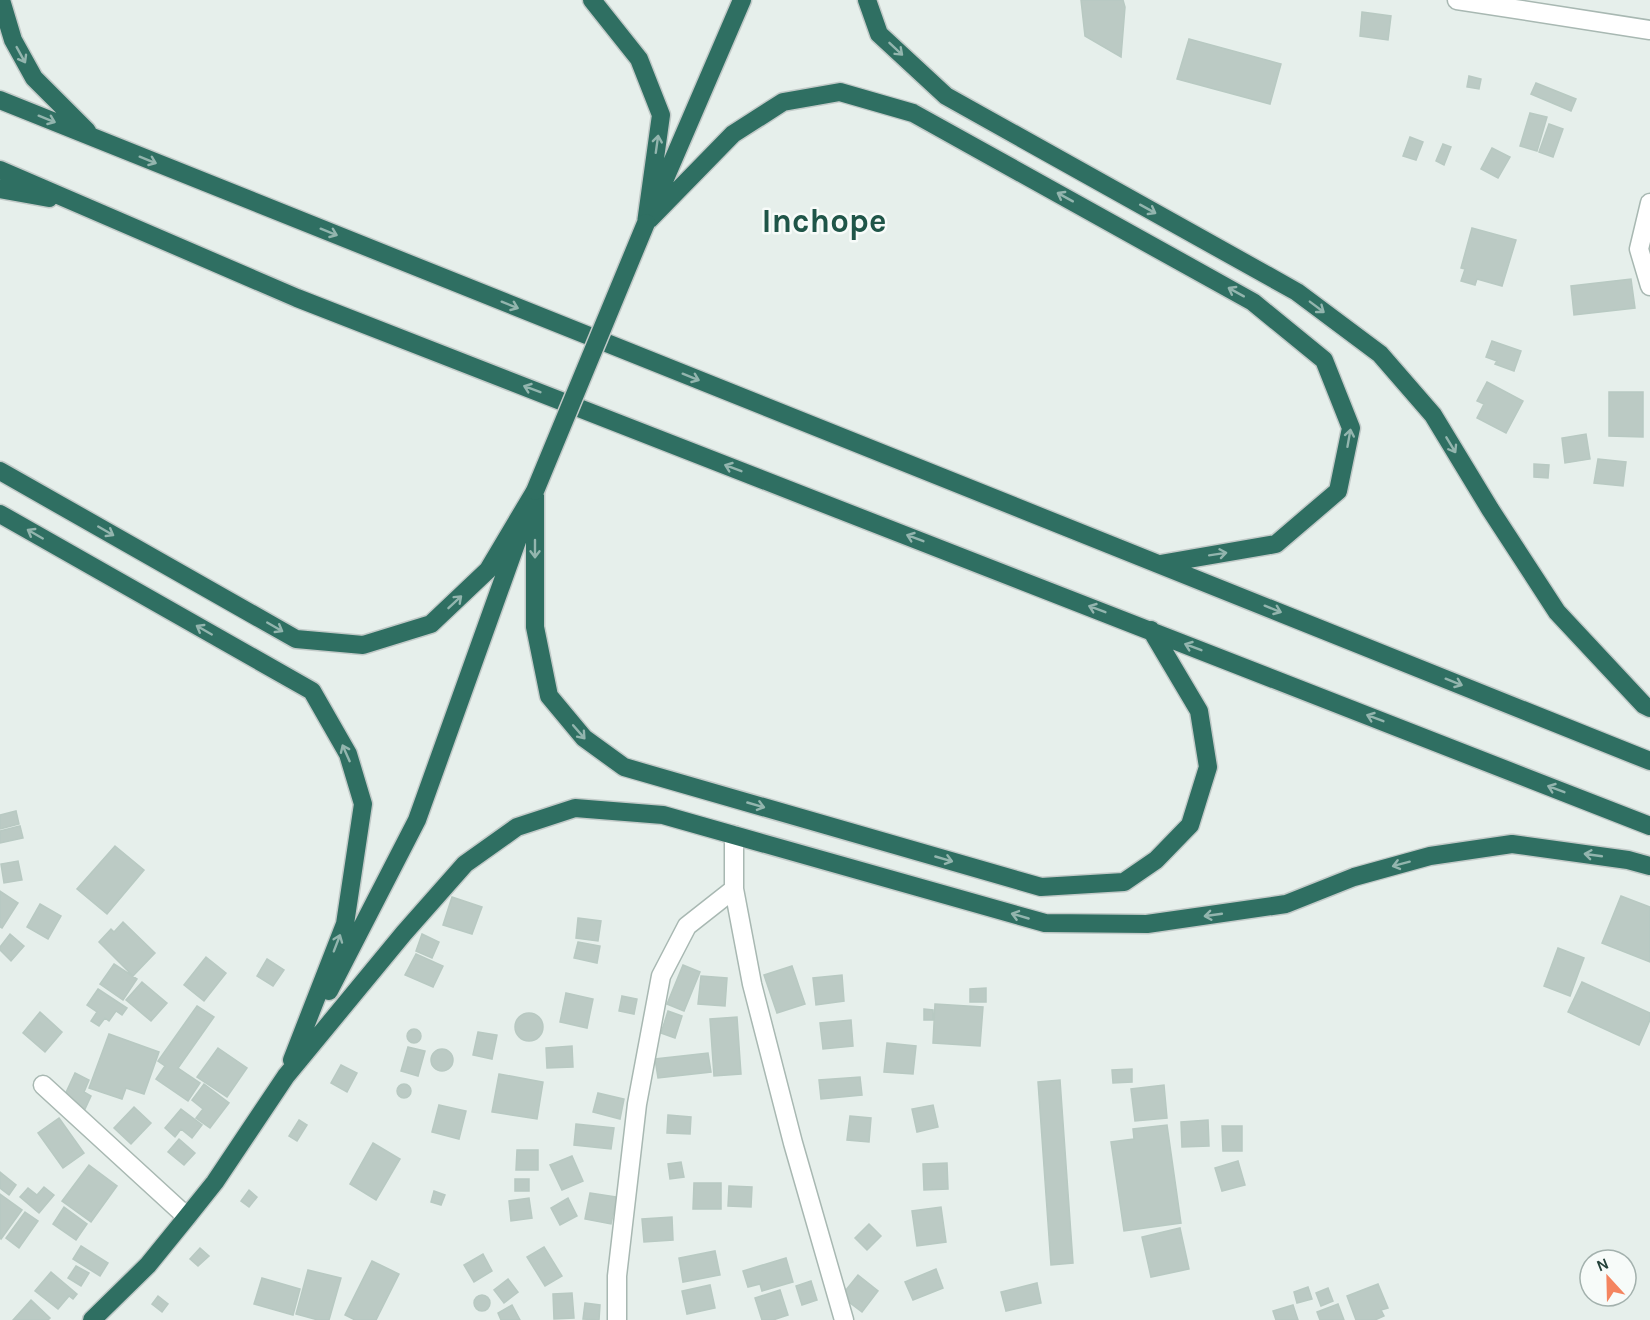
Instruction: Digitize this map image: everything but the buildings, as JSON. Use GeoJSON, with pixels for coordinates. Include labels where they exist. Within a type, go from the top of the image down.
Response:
{"type":"FeatureCollection","features":[{"type":"Feature","properties":{"kind":"highway"},"geometry":{"type":"LineString","coordinates":[[1,0],[14,40],[34,78],[94,138]]}},
{"type":"Feature","properties":{"kind":"highway"},"geometry":{"type":"LineString","coordinates":[[592,0],[639,59],[661,115],[646,223]]}},
{"type":"Feature","properties":{"kind":"highway"},"geometry":{"type":"LineString","coordinates":[[286,1076],[417,820],[535,491],[646,223],[742,0]]}},
{"type":"Feature","properties":{"kind":"highway"},"geometry":{"type":"LineString","coordinates":[[867,0],[879,34],[946,96],[1297,292],[1380,354],[1434,415],[1490,509],[1557,612],[1644,705],[1650,708]]}},
{"type":"Feature","properties":{"kind":"highway"},"geometry":{"type":"LineString","coordinates":[[646,223],[733,134],[783,102],[840,92],[913,113],[1253,302],[1324,360],[1351,428],[1338,491],[1276,544],[1160,564]]}},
{"type":"Feature","properties":{"kind":"highway"},"geometry":{"type":"LineString","coordinates":[[0,100],[1650,761]]}},
{"type":"Feature","properties":{"kind":"highway"},"geometry":{"type":"LineString","coordinates":[[0,170],[297,298],[1650,826]]}},
{"type":"Feature","properties":{"kind":"highway"},"geometry":{"type":"LineString","coordinates":[[0,189],[80,203]]}},
{"type":"Feature","properties":{"kind":"highway"},"geometry":{"type":"LineString","coordinates":[[0,471],[296,639],[363,645],[431,624],[488,570],[535,491]]}},
{"type":"Feature","properties":{"kind":"highway"},"geometry":{"type":"LineString","coordinates":[[535,491],[536,627],[544,673],[549,696],[584,738],[624,767],[1041,887],[1124,882],[1156,860],[1190,825],[1208,767],[1199,711],[1151,630]]}},
{"type":"Feature","properties":{"kind":"highway"},"geometry":{"type":"LineString","coordinates":[[0,514],[312,691],[348,754],[363,804],[345,924],[286,1076]]}},
{"type":"Feature","properties":{"kind":"highway"},"geometry":{"type":"LineString","coordinates":[[92,1320],[148,1265],[215,1182],[286,1076],[404,933],[465,864],[517,827],[575,808],[663,815],[1045,923],[1147,924],[1287,904],[1365,874],[1430,856],[1512,844],[1628,860],[1650,866]]}},
{"type":"Feature","properties":{"kind":"street"},"geometry":{"type":"LineString","coordinates":[[1457,0],[1650,30]]}},
{"type":"Feature","properties":{"kind":"street"},"geometry":{"type":"LineString","coordinates":[[1650,203],[1639,249],[1650,286]]}},
{"type":"Feature","properties":{"kind":"street"},"geometry":{"type":"LineString","coordinates":[[735,835],[734,889],[752,984],[793,1143],[844,1320]]}},
{"type":"Feature","properties":{"kind":"street"},"geometry":{"type":"LineString","coordinates":[[617,1320],[617,1276],[637,1104],[661,976],[687,926],[734,889]]}},
{"type":"Feature","properties":{"kind":"street"},"geometry":{"type":"LineString","coordinates":[[43,1085],[187,1217]]}},
{"type":"Feature","properties":{"kind":"district","name":"Inchope"},"geometry":{"type":"Point","coordinates":[824,221]}}]}
